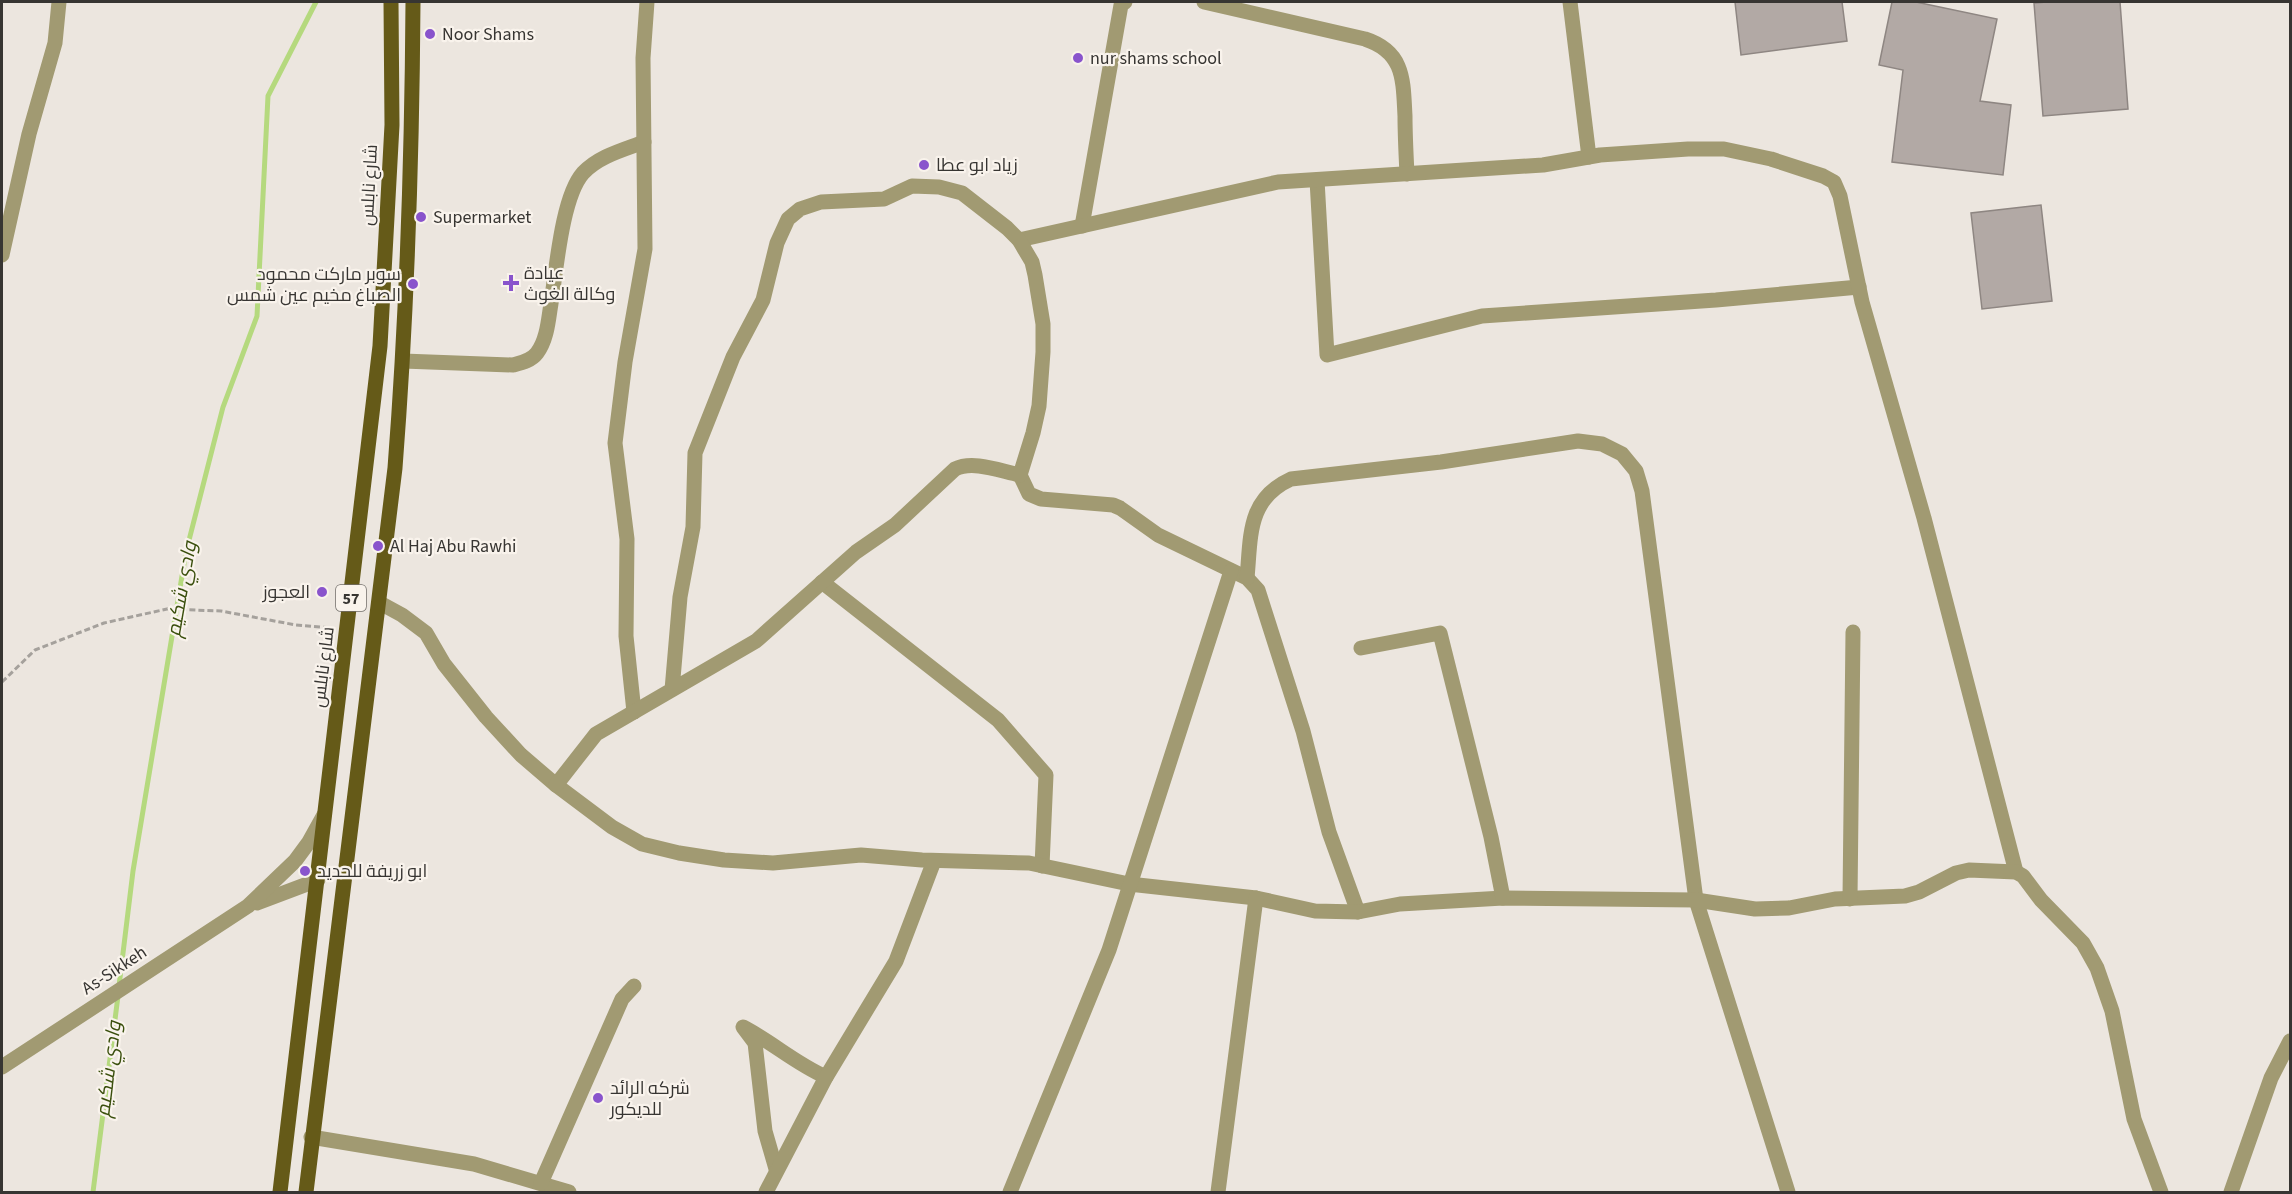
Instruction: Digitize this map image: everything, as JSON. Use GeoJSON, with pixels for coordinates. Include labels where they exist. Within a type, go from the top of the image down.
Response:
{"type":"FeatureCollection","features":[{"type":"Feature","properties":{"kind":"main road","name":"شارع نابلس"},"geometry":{"type":"LineString","coordinates":[[280,1192],[381,346],[392,125],[391,2]]}},
{"type":"Feature","properties":{"kind":"main road","name":"57"},"geometry":{"type":"LineString","coordinates":[[306,1192],[395,468],[403,361],[412,135],[413,2]]}},
{"type":"Feature","properties":{"kind":"street"},"geometry":{"type":"LineString","coordinates":[[2,255],[29,134],[55,43],[59,2]]}},
{"type":"Feature","properties":{"kind":"street"},"geometry":{"type":"LineString","coordinates":[[634,712],[626,636],[627,539],[615,443],[645,249],[643,58],[647,2]]}},
{"type":"Feature","properties":{"kind":"street"},"geometry":{"type":"LineString","coordinates":[[1082,226],[1121,5],[1125,2]]}},
{"type":"Feature","properties":{"kind":"street"},"geometry":{"type":"LineString","coordinates":[[1204,2],[1365,39],[1389,52],[1398,65],[1403,82],[1407,174]]}},
{"type":"Feature","properties":{"kind":"street"},"geometry":{"type":"LineString","coordinates":[[1570,2],[1589,157]]}},
{"type":"Feature","properties":{"kind":"street"},"geometry":{"type":"LineString","coordinates":[[403,361],[513,365],[529,360],[537,354],[546,334],[567,207],[573,188],[593,165],[607,156],[644,142]]}},
{"type":"Feature","properties":{"kind":"street"},"geometry":{"type":"LineString","coordinates":[[1019,240],[1278,182],[1543,165],[1589,157],[1688,149],[1724,149],[1771,159],[1823,176],[1834,182],[1840,196],[1873,342],[1924,518],[2016,872]]}},
{"type":"Feature","properties":{"kind":"street"},"geometry":{"type":"LineString","coordinates":[[1317,180],[1327,355],[1482,316],[1716,300],[1859,287]]}},
{"type":"Feature","properties":{"kind":"street"},"geometry":{"type":"LineString","coordinates":[[672,690],[680,597],[693,527],[695,453],[734,357],[763,300],[777,243],[788,219],[800,210],[822,202],[875,200],[894,195],[912,186],[939,187],[962,194],[1007,228],[1019,240],[1026,250],[1035,275],[1042,315],[1043,352],[1039,406],[1020,475],[1029,494],[1041,499],[1113,505],[1158,535],[1247,578],[1258,590],[1303,730],[1329,832],[1358,912]]}},
{"type":"Feature","properties":{"kind":"street"},"geometry":{"type":"LineString","coordinates":[[1247,578],[1252,528],[1257,508],[1271,490],[1291,479],[1441,462],[1578,441],[1602,444],[1622,454],[1636,471],[1642,491],[1696,900],[1788,1192]]}},
{"type":"Feature","properties":{"kind":"street"},"geometry":{"type":"LineString","coordinates":[[556,785],[596,734],[756,640],[856,552],[895,525],[955,469],[962,465],[974,466],[1020,475]]}},
{"type":"Feature","properties":{"kind":"street"},"geometry":{"type":"LineString","coordinates":[[1010,1192],[1109,950],[1232,571]]}},
{"type":"Feature","properties":{"kind":"street"},"geometry":{"type":"LineString","coordinates":[[822,582],[998,720],[1046,775],[1042,866]]}},
{"type":"Feature","properties":{"kind":"street"},"geometry":{"type":"LineString","coordinates":[[380,603],[402,615],[426,633],[444,664],[486,717],[521,755],[556,785],[612,827],[642,844],[679,853],[724,860],[772,863],[805,862],[861,855],[934,861],[1029,864],[1129,884],[1256,898],[1315,910],[1358,912],[1400,904],[1503,898],[1696,900],[1755,909],[1789,908],[1850,899],[1905,896],[1919,892],[1956,873],[1969,870],[2016,872],[2023,876],[2041,900],[2083,943],[2097,968],[2112,1011],[2134,1119],[2161,1192]]}},
{"type":"Feature","properties":{"kind":"street"},"geometry":{"type":"LineString","coordinates":[[1850,899],[1852,632]]}},
{"type":"Feature","properties":{"kind":"street"},"geometry":{"type":"LineString","coordinates":[[1361,648],[1440,633],[1491,837],[1503,898]]}},
{"type":"Feature","properties":{"kind":"street"},"geometry":{"type":"LineString","coordinates":[[248,906],[295,861],[309,843],[326,811]]}},
{"type":"Feature","properties":{"kind":"street"},"geometry":{"type":"LineString","coordinates":[[766,1192],[826,1077],[896,961],[934,861]]}},
{"type":"Feature","properties":{"kind":"street"},"geometry":{"type":"LineString","coordinates":[[248,906],[318,880]]}},
{"type":"Feature","properties":{"kind":"street"},"geometry":{"type":"LineString","coordinates":[[1218,1192],[1256,898]]}},
{"type":"Feature","properties":{"kind":"street","name":"As-Sikkeh"},"geometry":{"type":"LineString","coordinates":[[2,1067],[248,906]]}},
{"type":"Feature","properties":{"kind":"street"},"geometry":{"type":"LineString","coordinates":[[541,1183],[622,999],[634,986]]}},
{"type":"Feature","properties":{"kind":"street"},"geometry":{"type":"LineString","coordinates":[[776,1169],[765,1131],[755,1043],[743,1027],[770,1041],[807,1068],[826,1077]]}},
{"type":"Feature","properties":{"kind":"street"},"geometry":{"type":"LineString","coordinates":[[2231,1192],[2271,1078],[2290,1041]]}},
{"type":"Feature","properties":{"kind":"street"},"geometry":{"type":"LineString","coordinates":[[311,1137],[474,1164],[569,1192]]}},
{"type":"Feature","properties":{"kind":"path"},"geometry":{"type":"LineString","coordinates":[[2,682],[35,650],[104,623],[167,609],[221,611],[296,625],[348,629]]}},
{"type":"Feature","properties":{"kind":"building"},"geometry":{"type":"Polygon","coordinates":[[[1735,2],[1842,2],[1847,41],[1741,55],[1735,2]]]}},
{"type":"Feature","properties":{"kind":"building"},"geometry":{"type":"Polygon","coordinates":[[[1892,2],[1916,2],[1997,19],[1980,101],[2011,105],[2003,175],[1892,162],[1903,70],[1879,65],[1892,2]]]}},
{"type":"Feature","properties":{"kind":"building"},"geometry":{"type":"Polygon","coordinates":[[[2120,2],[2128,109],[2043,116],[2034,3],[2120,2]]]}},
{"type":"Feature","properties":{"kind":"building"},"geometry":{"type":"Polygon","coordinates":[[[2041,205],[2052,301],[1982,309],[1971,213],[2041,205]]]}},
{"type":"Feature","properties":{"kind":"waterway","name":"وادي شكيم"},"geometry":{"type":"LineString","coordinates":[[119,986],[133,871],[186,552],[223,407],[257,316],[268,96],[316,2]]}},
{"type":"Feature","properties":{"kind":"waterway","name":"وادي شكيم"},"geometry":{"type":"LineString","coordinates":[[93,1192],[118,996]]}},
{"type":"Feature","properties":{"kind":"place","name":"Noor Shams"},"geometry":{"type":"Point","coordinates":[430,34]}},
{"type":"Feature","properties":{"kind":"place","name":"nur shams school"},"geometry":{"type":"Point","coordinates":[1078,58]}},
{"type":"Feature","properties":{"kind":"place","name":"زياد ابو عطا"},"geometry":{"type":"Point","coordinates":[924,165]}},
{"type":"Feature","properties":{"kind":"place","name":"Supermarket"},"geometry":{"type":"Point","coordinates":[421,217]}},
{"type":"Feature","properties":{"kind":"place","name":"عيادة وكالة الغوث"},"geometry":{"type":"Point","coordinates":[511,283]}},
{"type":"Feature","properties":{"kind":"place","name":"سوبر ماركت محمود الصباغ مخيم عين شمس"},"geometry":{"type":"Point","coordinates":[413,284]}},
{"type":"Feature","properties":{"kind":"place","name":"Al Haj Abu Rawhi"},"geometry":{"type":"Point","coordinates":[378,546]}},
{"type":"Feature","properties":{"kind":"place","name":"العجوز"},"geometry":{"type":"Point","coordinates":[322,592]}},
{"type":"Feature","properties":{"kind":"place","name":"ابو زريفة للحديد"},"geometry":{"type":"Point","coordinates":[305,871]}},
{"type":"Feature","properties":{"kind":"place","name":"شركه الرائد للديكور"},"geometry":{"type":"Point","coordinates":[598,1098]}}]}
